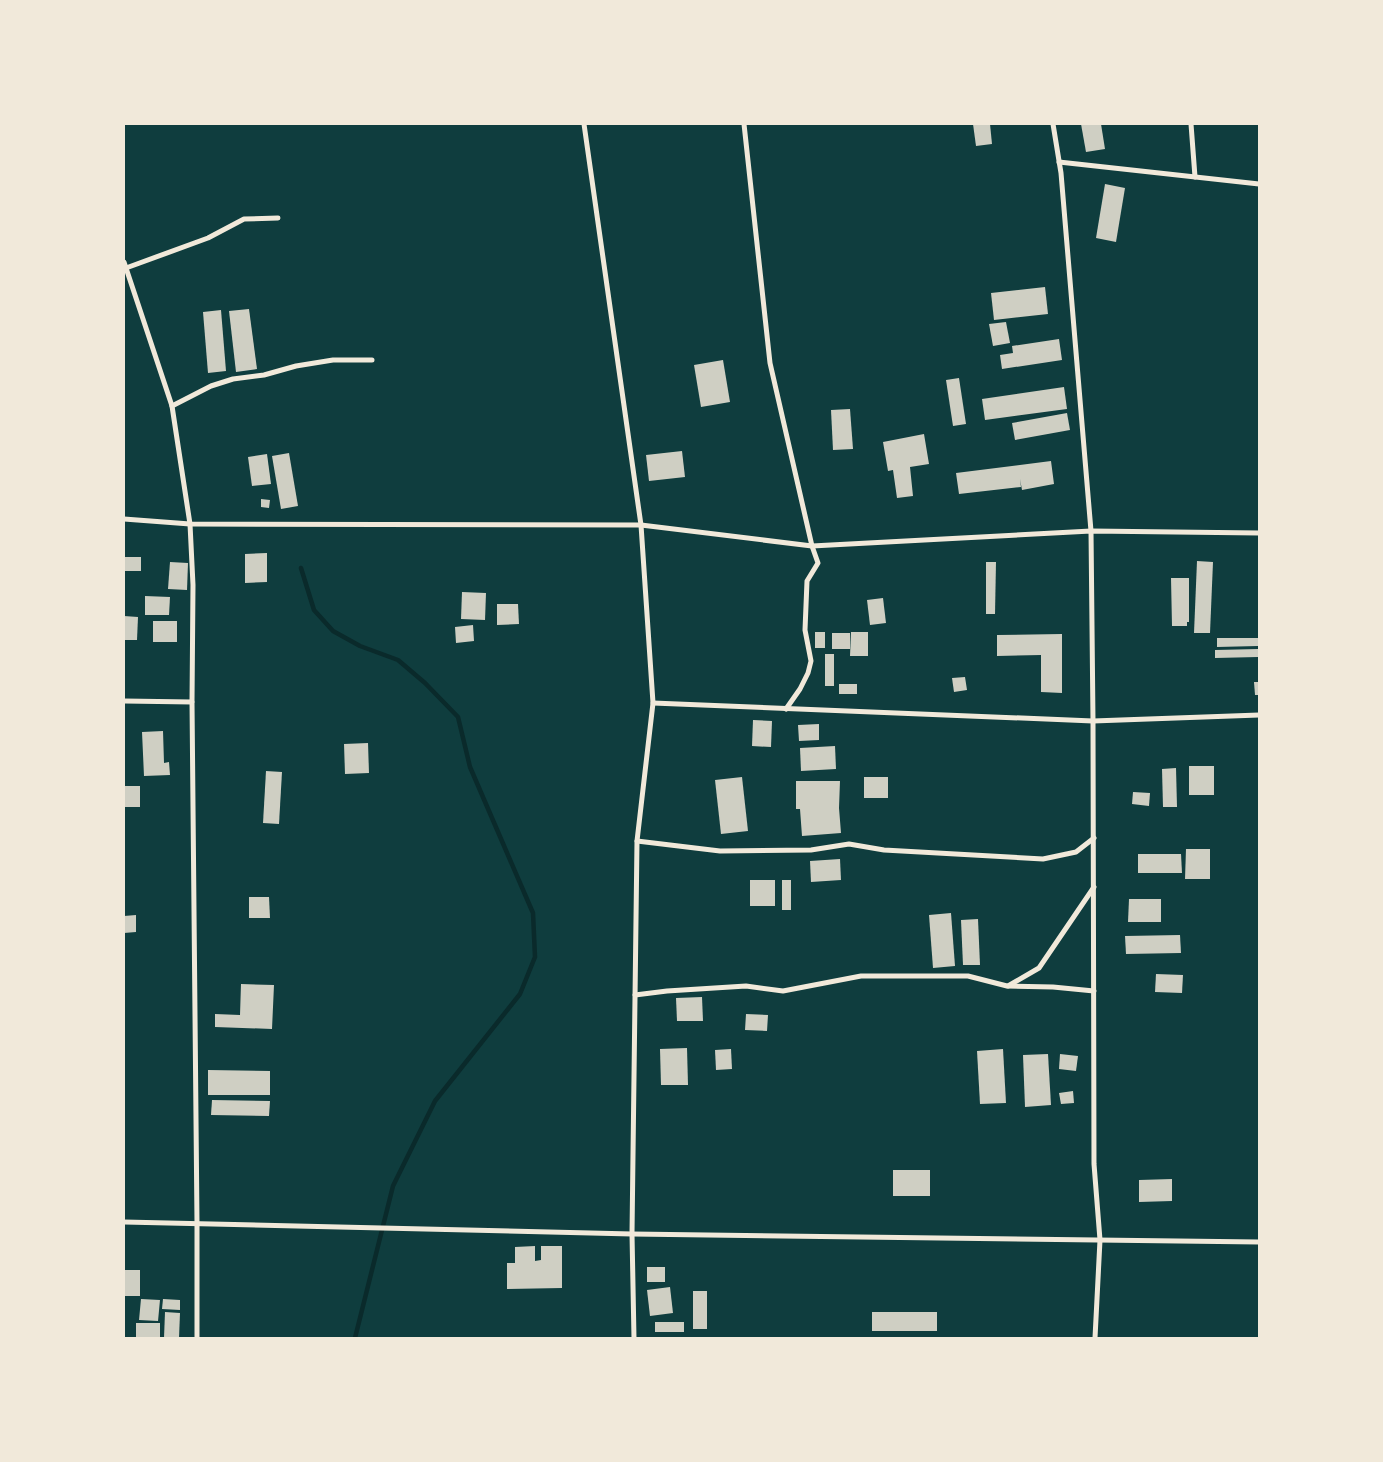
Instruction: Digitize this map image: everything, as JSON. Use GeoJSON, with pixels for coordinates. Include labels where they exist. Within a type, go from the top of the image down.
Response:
{"type":"FeatureCollection","features":[{"type":"Feature","properties":{"kind":"street"},"geometry":{"type":"LineString","coordinates":[[584,124],[641,526],[652,703],[637,841],[632,1234],[634,1338]]}},
{"type":"Feature","properties":{"kind":"street"},"geometry":{"type":"LineString","coordinates":[[744,124],[770,363],[812,546],[818,563],[807,581],[805,630],[811,661],[808,673],[800,689],[786,709]]}},
{"type":"Feature","properties":{"kind":"street"},"geometry":{"type":"LineString","coordinates":[[1053,124],[1059,162],[1091,530],[1094,721],[1094,1164],[1100,1240],[1095,1338]]}},
{"type":"Feature","properties":{"kind":"street"},"geometry":{"type":"LineString","coordinates":[[1191,124],[1195,177]]}},
{"type":"Feature","properties":{"kind":"street"},"geometry":{"type":"LineString","coordinates":[[1059,162],[1259,184]]}},
{"type":"Feature","properties":{"kind":"street"},"geometry":{"type":"LineString","coordinates":[[126,268],[208,238],[244,220],[278,218]]}},
{"type":"Feature","properties":{"kind":"street"},"geometry":{"type":"LineString","coordinates":[[124,262],[172,406],[190,524],[193,585],[196,1338]]}},
{"type":"Feature","properties":{"kind":"street"},"geometry":{"type":"LineString","coordinates":[[172,406],[211,386],[233,379],[264,375],[296,366],[333,360],[372,360]]}},
{"type":"Feature","properties":{"kind":"street"},"geometry":{"type":"LineString","coordinates":[[124,519],[190,524],[641,526],[812,546],[1091,530],[1259,534]]}},
{"type":"Feature","properties":{"kind":"street"},"geometry":{"type":"LineString","coordinates":[[124,701],[192,702]]}},
{"type":"Feature","properties":{"kind":"street"},"geometry":{"type":"LineString","coordinates":[[652,703],[1094,721],[1259,715]]}},
{"type":"Feature","properties":{"kind":"street"},"geometry":{"type":"LineString","coordinates":[[637,841],[720,851],[811,850],[849,844],[884,850],[1043,859],[1076,852],[1094,838]]}},
{"type":"Feature","properties":{"kind":"street"},"geometry":{"type":"LineString","coordinates":[[1008,986],[1039,968],[1094,887]]}},
{"type":"Feature","properties":{"kind":"street"},"geometry":{"type":"LineString","coordinates":[[635,995],[746,986],[784,991],[861,976],[968,976],[1008,986],[1054,986],[1094,991]]}},
{"type":"Feature","properties":{"kind":"street"},"geometry":{"type":"LineString","coordinates":[[124,1222],[632,1234],[1259,1242]]}},
{"type":"Feature","properties":{"kind":"building"},"geometry":{"type":"Polygon","coordinates":[[[973,124],[990,124],[992,144],[976,146],[973,124]]]}},
{"type":"Feature","properties":{"kind":"building"},"geometry":{"type":"Polygon","coordinates":[[[1081,124],[1101,124],[1105,149],[1086,152],[1081,124]]]}},
{"type":"Feature","properties":{"kind":"building"},"geometry":{"type":"Polygon","coordinates":[[[1105,184],[1125,188],[1116,242],[1096,238],[1105,184]]]}},
{"type":"Feature","properties":{"kind":"building"},"geometry":{"type":"Polygon","coordinates":[[[1045,287],[1048,314],[994,320],[991,293],[1045,287]]]}},
{"type":"Feature","properties":{"kind":"building"},"geometry":{"type":"Polygon","coordinates":[[[249,309],[257,369],[236,372],[229,311],[249,309]]]}},
{"type":"Feature","properties":{"kind":"building"},"geometry":{"type":"Polygon","coordinates":[[[221,310],[226,371],[208,373],[203,312],[221,310]]]}},
{"type":"Feature","properties":{"kind":"building"},"geometry":{"type":"Polygon","coordinates":[[[1006,322],[1010,343],[993,346],[989,324],[1006,322]]]}},
{"type":"Feature","properties":{"kind":"building"},"geometry":{"type":"Polygon","coordinates":[[[1059,339],[1062,360],[1002,369],[1000,355],[1013,353],[1012,346],[1059,339]]]}},
{"type":"Feature","properties":{"kind":"building"},"geometry":{"type":"Polygon","coordinates":[[[723,360],[730,402],[701,407],[694,365],[723,360]]]}},
{"type":"Feature","properties":{"kind":"building"},"geometry":{"type":"Polygon","coordinates":[[[959,378],[966,424],[953,426],[946,380],[959,378]]]}},
{"type":"Feature","properties":{"kind":"building"},"geometry":{"type":"Polygon","coordinates":[[[1064,387],[1067,409],[985,420],[982,399],[1064,387]]]}},
{"type":"Feature","properties":{"kind":"building"},"geometry":{"type":"Polygon","coordinates":[[[850,409],[853,449],[833,450],[831,410],[850,409]]]}},
{"type":"Feature","properties":{"kind":"building"},"geometry":{"type":"Polygon","coordinates":[[[1067,413],[1070,430],[1015,440],[1012,423],[1067,413]]]}},
{"type":"Feature","properties":{"kind":"building"},"geometry":{"type":"Polygon","coordinates":[[[924,434],[929,464],[910,467],[913,496],[897,498],[893,470],[888,471],[883,442],[924,434]]]}},
{"type":"Feature","properties":{"kind":"building"},"geometry":{"type":"Polygon","coordinates":[[[682,451],[685,477],[649,481],[646,455],[682,451]]]}},
{"type":"Feature","properties":{"kind":"building"},"geometry":{"type":"Polygon","coordinates":[[[289,453],[298,506],[281,509],[272,456],[289,453]]]}},
{"type":"Feature","properties":{"kind":"building"},"geometry":{"type":"Polygon","coordinates":[[[267,454],[271,484],[252,486],[248,457],[267,454]]]}},
{"type":"Feature","properties":{"kind":"building"},"geometry":{"type":"Polygon","coordinates":[[[1051,461],[1054,484],[1022,490],[1020,479],[1021,487],[959,494],[956,473],[1051,461]]]}},
{"type":"Feature","properties":{"kind":"building"},"geometry":{"type":"Polygon","coordinates":[[[261,499],[270,500],[269,508],[261,507],[261,499]]]}},
{"type":"Feature","properties":{"kind":"building"},"geometry":{"type":"Polygon","coordinates":[[[267,553],[267,582],[245,583],[245,554],[267,553]]]}},
{"type":"Feature","properties":{"kind":"building"},"geometry":{"type":"Polygon","coordinates":[[[124,557],[141,557],[141,571],[124,571],[124,557]]]}},
{"type":"Feature","properties":{"kind":"building"},"geometry":{"type":"Polygon","coordinates":[[[1197,561],[1213,562],[1210,633],[1194,633],[1197,561]]]}},
{"type":"Feature","properties":{"kind":"building"},"geometry":{"type":"Polygon","coordinates":[[[170,562],[188,563],[187,590],[168,589],[170,562]]]}},
{"type":"Feature","properties":{"kind":"building"},"geometry":{"type":"Polygon","coordinates":[[[986,562],[996,562],[995,614],[986,614],[986,562]]]}},
{"type":"Feature","properties":{"kind":"building"},"geometry":{"type":"Polygon","coordinates":[[[1171,578],[1189,578],[1189,622],[1187,622],[1187,626],[1172,626],[1171,578]]]}},
{"type":"Feature","properties":{"kind":"building"},"geometry":{"type":"Polygon","coordinates":[[[462,592],[486,593],[485,620],[461,619],[462,592]]]}},
{"type":"Feature","properties":{"kind":"building"},"geometry":{"type":"Polygon","coordinates":[[[145,596],[170,597],[169,615],[145,615],[145,596]]]}},
{"type":"Feature","properties":{"kind":"building"},"geometry":{"type":"Polygon","coordinates":[[[883,598],[886,623],[870,625],[867,600],[883,598]]]}},
{"type":"Feature","properties":{"kind":"building"},"geometry":{"type":"Polygon","coordinates":[[[497,604],[518,604],[519,624],[497,625],[497,604]]]}},
{"type":"Feature","properties":{"kind":"building"},"geometry":{"type":"Polygon","coordinates":[[[124,616],[138,617],[137,640],[124,640],[124,616]]]}},
{"type":"Feature","properties":{"kind":"building"},"geometry":{"type":"Polygon","coordinates":[[[153,621],[177,621],[177,642],[153,642],[153,621]]]}},
{"type":"Feature","properties":{"kind":"building"},"geometry":{"type":"Polygon","coordinates":[[[473,625],[474,641],[456,643],[455,627],[473,625]]]}},
{"type":"Feature","properties":{"kind":"building"},"geometry":{"type":"Polygon","coordinates":[[[815,632],[825,632],[825,648],[815,648],[815,632]]]}},
{"type":"Feature","properties":{"kind":"building"},"geometry":{"type":"Polygon","coordinates":[[[851,632],[868,632],[868,656],[850,656],[851,632]]]}},
{"type":"Feature","properties":{"kind":"building"},"geometry":{"type":"Polygon","coordinates":[[[832,633],[850,633],[850,649],[832,649],[832,633]]]}},
{"type":"Feature","properties":{"kind":"building"},"geometry":{"type":"Polygon","coordinates":[[[1062,634],[1062,693],[1041,692],[1041,655],[997,656],[997,635],[1062,634]]]}},
{"type":"Feature","properties":{"kind":"building"},"geometry":{"type":"Polygon","coordinates":[[[1217,638],[1258,638],[1258,646],[1217,647],[1217,638]]]}},
{"type":"Feature","properties":{"kind":"building"},"geometry":{"type":"Polygon","coordinates":[[[1258,649],[1258,657],[1215,658],[1215,650],[1258,649]]]}},
{"type":"Feature","properties":{"kind":"building"},"geometry":{"type":"Polygon","coordinates":[[[825,654],[834,654],[834,686],[825,686],[825,654]]]}},
{"type":"Feature","properties":{"kind":"building"},"geometry":{"type":"Polygon","coordinates":[[[965,677],[967,690],[954,692],[952,678],[965,677]]]}},
{"type":"Feature","properties":{"kind":"building"},"geometry":{"type":"Polygon","coordinates":[[[1254,682],[1259,682],[1259,695],[1255,695],[1254,682]]]}},
{"type":"Feature","properties":{"kind":"building"},"geometry":{"type":"Polygon","coordinates":[[[839,684],[857,684],[857,694],[839,694],[839,684]]]}},
{"type":"Feature","properties":{"kind":"building"},"geometry":{"type":"Polygon","coordinates":[[[753,720],[772,721],[771,747],[752,746],[753,720]]]}},
{"type":"Feature","properties":{"kind":"building"},"geometry":{"type":"Polygon","coordinates":[[[819,724],[819,740],[799,741],[798,725],[819,724]]]}},
{"type":"Feature","properties":{"kind":"building"},"geometry":{"type":"Polygon","coordinates":[[[163,731],[164,763],[169,762],[170,775],[144,776],[142,732],[163,731]]]}},
{"type":"Feature","properties":{"kind":"building"},"geometry":{"type":"Polygon","coordinates":[[[368,743],[369,773],[345,774],[344,744],[368,743]]]}},
{"type":"Feature","properties":{"kind":"building"},"geometry":{"type":"Polygon","coordinates":[[[835,746],[836,769],[801,771],[800,748],[835,746]]]}},
{"type":"Feature","properties":{"kind":"building"},"geometry":{"type":"Polygon","coordinates":[[[1189,766],[1214,766],[1214,795],[1189,795],[1189,766]]]}},
{"type":"Feature","properties":{"kind":"building"},"geometry":{"type":"Polygon","coordinates":[[[1176,768],[1177,807],[1163,807],[1162,769],[1176,768]]]}},
{"type":"Feature","properties":{"kind":"building"},"geometry":{"type":"Polygon","coordinates":[[[266,771],[282,772],[279,824],[263,823],[266,771]]]}},
{"type":"Feature","properties":{"kind":"building"},"geometry":{"type":"Polygon","coordinates":[[[742,777],[748,831],[721,834],[715,780],[742,777]]]}},
{"type":"Feature","properties":{"kind":"building"},"geometry":{"type":"Polygon","coordinates":[[[864,777],[888,777],[888,798],[864,798],[864,777]]]}},
{"type":"Feature","properties":{"kind":"building"},"geometry":{"type":"Polygon","coordinates":[[[796,781],[840,781],[839,808],[841,833],[802,836],[800,809],[796,809],[796,781]]]}},
{"type":"Feature","properties":{"kind":"building"},"geometry":{"type":"Polygon","coordinates":[[[124,786],[140,786],[140,807],[124,807],[124,786]]]}},
{"type":"Feature","properties":{"kind":"building"},"geometry":{"type":"Polygon","coordinates":[[[1133,792],[1150,793],[1149,806],[1132,804],[1133,792]]]}},
{"type":"Feature","properties":{"kind":"building"},"geometry":{"type":"Polygon","coordinates":[[[1186,849],[1210,849],[1210,879],[1185,879],[1186,849]]]}},
{"type":"Feature","properties":{"kind":"building"},"geometry":{"type":"Polygon","coordinates":[[[1138,854],[1181,854],[1182,873],[1138,873],[1138,854]]]}},
{"type":"Feature","properties":{"kind":"building"},"geometry":{"type":"Polygon","coordinates":[[[840,859],[841,880],[811,882],[810,861],[840,859]]]}},
{"type":"Feature","properties":{"kind":"building"},"geometry":{"type":"Polygon","coordinates":[[[750,880],[775,880],[775,906],[750,906],[750,880]]]}},
{"type":"Feature","properties":{"kind":"building"},"geometry":{"type":"Polygon","coordinates":[[[782,880],[791,880],[791,910],[782,910],[782,880]]]}},
{"type":"Feature","properties":{"kind":"building"},"geometry":{"type":"Polygon","coordinates":[[[249,897],[269,897],[270,918],[249,918],[249,897]]]}},
{"type":"Feature","properties":{"kind":"building"},"geometry":{"type":"Polygon","coordinates":[[[1129,899],[1161,899],[1161,922],[1128,922],[1129,899]]]}},
{"type":"Feature","properties":{"kind":"building"},"geometry":{"type":"Polygon","coordinates":[[[951,913],[955,966],[933,968],[929,915],[951,913]]]}},
{"type":"Feature","properties":{"kind":"building"},"geometry":{"type":"Polygon","coordinates":[[[136,915],[136,932],[124,933],[124,916],[136,915]]]}},
{"type":"Feature","properties":{"kind":"building"},"geometry":{"type":"Polygon","coordinates":[[[978,919],[980,965],[963,965],[961,920],[978,919]]]}},
{"type":"Feature","properties":{"kind":"building"},"geometry":{"type":"Polygon","coordinates":[[[1180,935],[1181,953],[1126,954],[1125,936],[1180,935]]]}},
{"type":"Feature","properties":{"kind":"building"},"geometry":{"type":"Polygon","coordinates":[[[1156,974],[1183,975],[1182,993],[1155,992],[1156,974]]]}},
{"type":"Feature","properties":{"kind":"building"},"geometry":{"type":"Polygon","coordinates":[[[241,984],[274,985],[272,1029],[215,1027],[215,1014],[240,1015],[241,984]]]}},
{"type":"Feature","properties":{"kind":"building"},"geometry":{"type":"Polygon","coordinates":[[[702,997],[703,1021],[677,1021],[676,998],[702,997]]]}},
{"type":"Feature","properties":{"kind":"building"},"geometry":{"type":"Polygon","coordinates":[[[746,1014],[768,1015],[767,1031],[745,1030],[746,1014]]]}},
{"type":"Feature","properties":{"kind":"building"},"geometry":{"type":"Polygon","coordinates":[[[687,1048],[688,1085],[661,1085],[660,1049],[687,1048]]]}},
{"type":"Feature","properties":{"kind":"building"},"geometry":{"type":"Polygon","coordinates":[[[731,1049],[732,1069],[716,1070],[715,1050],[731,1049]]]}},
{"type":"Feature","properties":{"kind":"building"},"geometry":{"type":"Polygon","coordinates":[[[1003,1049],[1006,1103],[980,1104],[977,1051],[1003,1049]]]}},
{"type":"Feature","properties":{"kind":"building"},"geometry":{"type":"Polygon","coordinates":[[[1048,1054],[1051,1105],[1025,1107],[1023,1055],[1048,1054]]]}},
{"type":"Feature","properties":{"kind":"building"},"geometry":{"type":"Polygon","coordinates":[[[1060,1054],[1078,1056],[1076,1071],[1059,1069],[1060,1054]]]}},
{"type":"Feature","properties":{"kind":"building"},"geometry":{"type":"Polygon","coordinates":[[[208,1070],[270,1071],[270,1095],[208,1095],[208,1070]]]}},
{"type":"Feature","properties":{"kind":"building"},"geometry":{"type":"Polygon","coordinates":[[[1073,1091],[1074,1103],[1061,1104],[1059,1093],[1073,1091]]]}},
{"type":"Feature","properties":{"kind":"building"},"geometry":{"type":"Polygon","coordinates":[[[212,1100],[270,1101],[269,1116],[211,1115],[212,1100]]]}},
{"type":"Feature","properties":{"kind":"building"},"geometry":{"type":"Polygon","coordinates":[[[893,1170],[930,1170],[930,1196],[893,1196],[893,1170]]]}},
{"type":"Feature","properties":{"kind":"building"},"geometry":{"type":"Polygon","coordinates":[[[1172,1179],[1172,1201],[1139,1202],[1139,1180],[1172,1179]]]}},
{"type":"Feature","properties":{"kind":"building"},"geometry":{"type":"Polygon","coordinates":[[[535,1246],[535,1261],[541,1260],[541,1246],[562,1246],[562,1288],[507,1289],[507,1263],[515,1263],[515,1247],[535,1246]]]}},
{"type":"Feature","properties":{"kind":"building"},"geometry":{"type":"Polygon","coordinates":[[[647,1267],[665,1267],[665,1282],[647,1282],[647,1267]]]}},
{"type":"Feature","properties":{"kind":"building"},"geometry":{"type":"Polygon","coordinates":[[[124,1270],[140,1270],[140,1296],[124,1296],[124,1270]]]}},
{"type":"Feature","properties":{"kind":"building"},"geometry":{"type":"Polygon","coordinates":[[[670,1287],[673,1313],[650,1316],[647,1290],[670,1287]]]}},
{"type":"Feature","properties":{"kind":"building"},"geometry":{"type":"Polygon","coordinates":[[[693,1291],[707,1291],[707,1329],[693,1329],[693,1291]]]}},
{"type":"Feature","properties":{"kind":"building"},"geometry":{"type":"Polygon","coordinates":[[[141,1299],[160,1300],[158,1321],[139,1320],[141,1299]]]}},
{"type":"Feature","properties":{"kind":"building"},"geometry":{"type":"Polygon","coordinates":[[[163,1299],[180,1300],[180,1310],[162,1309],[163,1299]]]}},
{"type":"Feature","properties":{"kind":"building"},"geometry":{"type":"Polygon","coordinates":[[[165,1312],[180,1313],[179,1338],[164,1338],[165,1312]]]}},
{"type":"Feature","properties":{"kind":"building"},"geometry":{"type":"Polygon","coordinates":[[[872,1312],[937,1312],[937,1331],[872,1331],[872,1312]]]}},
{"type":"Feature","properties":{"kind":"building"},"geometry":{"type":"Polygon","coordinates":[[[655,1322],[684,1322],[684,1332],[655,1332],[655,1322]]]}},
{"type":"Feature","properties":{"kind":"building"},"geometry":{"type":"Polygon","coordinates":[[[136,1323],[160,1323],[160,1338],[136,1338],[136,1323]]]}},
{"type":"Feature","properties":{"kind":"waterway"},"geometry":{"type":"LineString","coordinates":[[301,568],[314,610],[333,631],[360,646],[398,660],[425,683],[458,717],[470,767],[533,913],[535,957],[520,994],[435,1101],[393,1186],[355,1338]]}}]}
